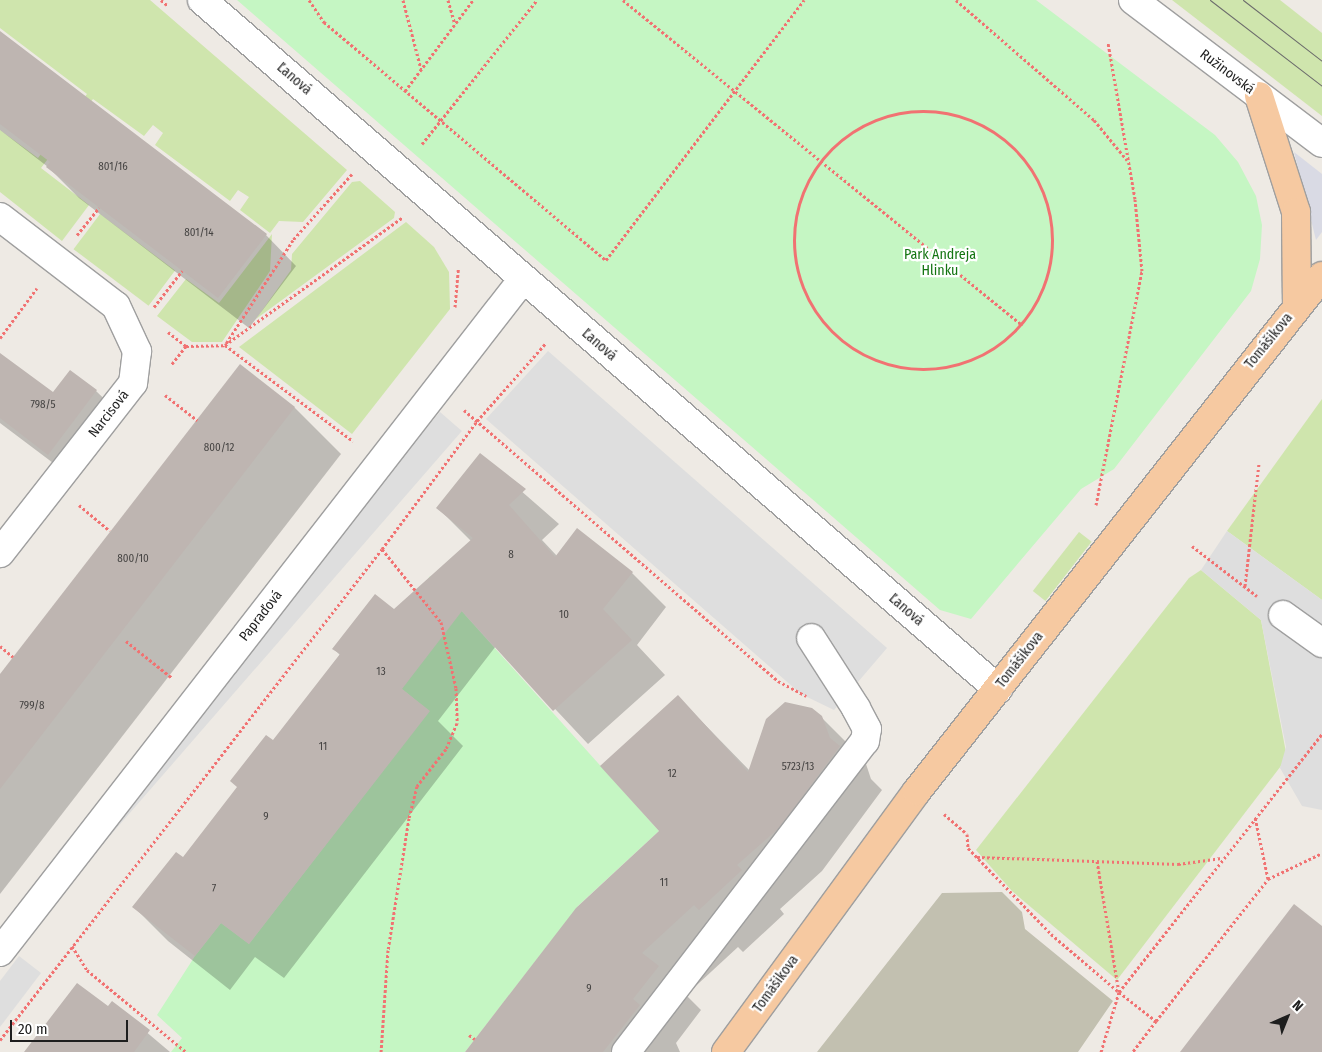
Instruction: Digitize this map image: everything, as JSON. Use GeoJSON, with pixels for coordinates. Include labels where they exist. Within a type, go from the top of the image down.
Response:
{"type":"FeatureCollection","features":[{"type":"Feature","properties":{"kind":"main road"},"geometry":{"type":"LineString","coordinates":[[1259,96],[1296,212],[1310,306]]}},
{"type":"Feature","properties":{"kind":"main road","name":"Tomášikova"},"geometry":{"type":"LineString","coordinates":[[726,1052],[917,791],[1310,306],[1322,276]]}},
{"type":"Feature","properties":{"kind":"street","name":"Ľanová"},"geometry":{"type":"LineString","coordinates":[[202,0],[998,689]]}},
{"type":"Feature","properties":{"kind":"street","name":"Ružinovská"},"geometry":{"type":"LineString","coordinates":[[1133,0],[1322,143]]}},
{"type":"Feature","properties":{"kind":"street","name":"Narcisová"},"geometry":{"type":"LineString","coordinates":[[0,217],[64,253],[116,306],[137,351],[133,384],[0,553]]}},
{"type":"Feature","properties":{"kind":"street","name":"Papraďová"},"geometry":{"type":"LineString","coordinates":[[0,952],[523,279]]}},
{"type":"Feature","properties":{"kind":"street"},"geometry":{"type":"LineString","coordinates":[[1284,616],[1322,643]]}},
{"type":"Feature","properties":{"kind":"street"},"geometry":{"type":"LineString","coordinates":[[626,1052],[865,741],[867,730],[856,708],[811,638]]}},
{"type":"Feature","properties":{"kind":"path"},"geometry":{"type":"LineString","coordinates":[[162,0],[169,6]]}},
{"type":"Feature","properties":{"kind":"path"},"geometry":{"type":"LineString","coordinates":[[309,0],[324,22],[606,260],[804,0]]}},
{"type":"Feature","properties":{"kind":"path"},"geometry":{"type":"LineString","coordinates":[[403,0],[421,70]]}},
{"type":"Feature","properties":{"kind":"path"},"geometry":{"type":"LineString","coordinates":[[448,0],[455,24]]}},
{"type":"Feature","properties":{"kind":"path"},"geometry":{"type":"LineString","coordinates":[[405,91],[473,0]]}},
{"type":"Feature","properties":{"kind":"path"},"geometry":{"type":"LineString","coordinates":[[399,170],[537,0]]}},
{"type":"Feature","properties":{"kind":"path"},"geometry":{"type":"LineString","coordinates":[[623,0],[736,89],[1022,325]]}},
{"type":"Feature","properties":{"kind":"path"},"geometry":{"type":"LineString","coordinates":[[956,0],[1094,120],[1127,161]]}},
{"type":"Feature","properties":{"kind":"path"},"geometry":{"type":"LineString","coordinates":[[1095,510],[1142,271],[1108,43]]}},
{"type":"Feature","properties":{"kind":"path"},"geometry":{"type":"LineString","coordinates":[[929,111],[969,120],[1005,140],[1032,171],[1049,217],[1052,250],[1043,290],[1022,325],[988,353],[946,368],[901,369],[859,354],[824,325],[802,286],[793,243],[800,199],[821,160],[851,132],[888,115],[929,111]]}},
{"type":"Feature","properties":{"kind":"path"},"geometry":{"type":"LineString","coordinates":[[225,344],[293,240],[357,169]]}},
{"type":"Feature","properties":{"kind":"path"},"geometry":{"type":"LineString","coordinates":[[0,338],[99,208]]}},
{"type":"Feature","properties":{"kind":"path"},"geometry":{"type":"LineString","coordinates":[[186,346],[225,344],[408,214]]}},
{"type":"Feature","properties":{"kind":"path"},"geometry":{"type":"LineString","coordinates":[[454,262],[459,293],[454,311]]}},
{"type":"Feature","properties":{"kind":"path"},"geometry":{"type":"LineString","coordinates":[[148,316],[182,271]]}},
{"type":"Feature","properties":{"kind":"path"},"geometry":{"type":"LineString","coordinates":[[0,1040],[382,550],[477,421],[551,338]]}},
{"type":"Feature","properties":{"kind":"path"},"geometry":{"type":"LineString","coordinates":[[225,344],[356,443]]}},
{"type":"Feature","properties":{"kind":"path"},"geometry":{"type":"LineString","coordinates":[[438,388],[778,681],[812,699]]}},
{"type":"Feature","properties":{"kind":"path"},"geometry":{"type":"LineString","coordinates":[[162,392],[197,420]]}},
{"type":"Feature","properties":{"kind":"path"},"geometry":{"type":"LineString","coordinates":[[350,451],[362,436]]}},
{"type":"Feature","properties":{"kind":"path"},"geometry":{"type":"LineString","coordinates":[[1245,586],[1259,464]]}},
{"type":"Feature","properties":{"kind":"path"},"geometry":{"type":"LineString","coordinates":[[76,503],[110,531]]}},
{"type":"Feature","properties":{"kind":"path"},"geometry":{"type":"LineString","coordinates":[[1192,546],[1284,616]]}},
{"type":"Feature","properties":{"kind":"path"},"geometry":{"type":"LineString","coordinates":[[381,1052],[388,950],[409,818],[417,786],[446,749],[457,723],[456,688],[441,622],[382,550]]}},
{"type":"Feature","properties":{"kind":"path"},"geometry":{"type":"LineString","coordinates":[[126,641],[173,679]]}},
{"type":"Feature","properties":{"kind":"path"},"geometry":{"type":"LineString","coordinates":[[0,646],[13,657]]}},
{"type":"Feature","properties":{"kind":"path"},"geometry":{"type":"LineString","coordinates":[[167,686],[179,671]]}},
{"type":"Feature","properties":{"kind":"path"},"geometry":{"type":"LineString","coordinates":[[1101,1052],[1119,992],[1255,816],[1322,734]]}},
{"type":"Feature","properties":{"kind":"path"},"geometry":{"type":"LineString","coordinates":[[917,791],[967,834],[968,848],[1050,934],[1156,1021]]}},
{"type":"Feature","properties":{"kind":"path"},"geometry":{"type":"LineString","coordinates":[[1255,816],[1268,879]]}},
{"type":"Feature","properties":{"kind":"path"},"geometry":{"type":"LineString","coordinates":[[1133,1052],[1268,879],[1322,853]]}},
{"type":"Feature","properties":{"kind":"path"},"geometry":{"type":"LineString","coordinates":[[976,856],[1178,864],[1223,858]]}},
{"type":"Feature","properties":{"kind":"path"},"geometry":{"type":"LineString","coordinates":[[1097,860],[1119,992]]}},
{"type":"Feature","properties":{"kind":"path"},"geometry":{"type":"LineString","coordinates":[[72,946],[87,970],[186,1052]]}},
{"type":"Feature","properties":{"kind":"path"},"geometry":{"type":"LineString","coordinates":[[469,1035],[475,1039]]}},
{"type":"Feature","properties":{"kind":"shaded area"},"geometry":{"type":"Polygon","coordinates":[[[1294,152],[1322,174],[1322,232],[1316,240],[1294,152]]]}},
{"type":"Feature","properties":{"kind":"shaded area"},"geometry":{"type":"Polygon","coordinates":[[[548,351],[887,648],[834,710],[801,694],[486,419],[548,351]]]}},
{"type":"Feature","properties":{"kind":"shaded area"},"geometry":{"type":"Polygon","coordinates":[[[440,412],[462,431],[79,871],[58,852],[440,412]]]}},
{"type":"Feature","properties":{"kind":"shaded area"},"geometry":{"type":"Polygon","coordinates":[[[1227,531],[1322,600],[1322,810],[1302,806],[1280,768],[1286,747],[1261,620],[1201,570],[1227,531]]]}},
{"type":"Feature","properties":{"kind":"shaded area"},"geometry":{"type":"Polygon","coordinates":[[[1002,892],[1022,912],[1025,929],[1113,1001],[1078,1052],[817,1052],[942,893],[1002,892]]]}},
{"type":"Feature","properties":{"kind":"shaded area"},"geometry":{"type":"Polygon","coordinates":[[[19,956],[41,973],[0,1027],[0,981],[19,956]]]}},
{"type":"Feature","properties":{"kind":"green space"},"geometry":{"type":"Polygon","coordinates":[[[0,0],[150,0],[347,170],[303,222],[279,221],[270,233],[240,210],[249,197],[238,190],[230,201],[155,145],[163,133],[153,125],[144,136],[93,99],[41,168],[89,205],[62,241],[0,192],[0,130],[38,158],[87,94],[0,28],[0,0]]]}},
{"type":"Feature","properties":{"kind":"green space","name":"Park Andreja Hlinku"},"geometry":{"type":"Polygon","coordinates":[[[237,0],[1036,0],[1215,135],[1238,162],[1256,196],[1262,225],[1260,259],[1251,291],[1114,469],[1081,489],[971,619],[940,610],[237,0]]]}},
{"type":"Feature","properties":{"kind":"green space"},"geometry":{"type":"Polygon","coordinates":[[[1172,0],[1280,0],[1322,33],[1322,116],[1172,0]]]}},
{"type":"Feature","properties":{"kind":"green space"},"geometry":{"type":"Polygon","coordinates":[[[360,181],[395,212],[394,218],[256,319],[291,270],[292,254],[352,182],[360,181]]]}},
{"type":"Feature","properties":{"kind":"green space"},"geometry":{"type":"Polygon","coordinates":[[[100,214],[175,271],[149,306],[74,249],[100,214]]]}},
{"type":"Feature","properties":{"kind":"green space"},"geometry":{"type":"Polygon","coordinates":[[[406,222],[434,247],[449,272],[450,309],[352,434],[239,347],[406,222]]]}},
{"type":"Feature","properties":{"kind":"green space"},"geometry":{"type":"Polygon","coordinates":[[[272,234],[270,271],[222,342],[192,342],[157,316],[186,279],[219,303],[272,234]]]}},
{"type":"Feature","properties":{"kind":"green space"},"geometry":{"type":"Polygon","coordinates":[[[1322,399],[1322,600],[1227,531],[1322,399]]]}},
{"type":"Feature","properties":{"kind":"green space"},"geometry":{"type":"Polygon","coordinates":[[[1079,532],[1092,542],[1045,601],[1033,591],[1079,532]]]}},
{"type":"Feature","properties":{"kind":"green space"},"geometry":{"type":"Polygon","coordinates":[[[1201,570],[1261,620],[1287,758],[1117,980],[1012,891],[976,850],[1189,578],[1201,570]]]}},
{"type":"Feature","properties":{"kind":"green space"},"geometry":{"type":"Polygon","coordinates":[[[430,576],[659,831],[579,905],[465,1052],[171,1052],[182,1038],[157,1015],[195,956],[221,923],[249,944],[429,711],[402,689],[402,615],[430,576]]]}},
{"type":"Feature","properties":{"kind":"building"},"geometry":{"type":"Polygon","coordinates":[[[0,31],[267,234],[218,298],[46,167],[50,162],[0,124],[0,31]]]}},
{"type":"Feature","properties":{"kind":"building"},"geometry":{"type":"Polygon","coordinates":[[[0,353],[53,392],[70,370],[97,390],[48,455],[0,418],[0,353]]]}},
{"type":"Feature","properties":{"kind":"building"},"geometry":{"type":"Polygon","coordinates":[[[240,364],[295,407],[0,789],[0,674],[240,364]]]}},
{"type":"Feature","properties":{"kind":"building"},"geometry":{"type":"Polygon","coordinates":[[[480,453],[526,489],[509,505],[555,557],[577,528],[633,572],[603,609],[632,640],[553,711],[462,611],[402,689],[430,711],[249,944],[221,923],[195,956],[132,907],[176,852],[183,857],[237,787],[230,781],[266,735],[273,740],[340,654],[332,649],[375,594],[394,609],[473,538],[436,508],[480,453]]]}},
{"type":"Feature","properties":{"kind":"building"},"geometry":{"type":"Polygon","coordinates":[[[678,695],[748,772],[766,719],[785,702],[812,708],[822,716],[830,738],[840,746],[779,828],[737,865],[742,870],[699,910],[694,905],[642,953],[659,966],[633,999],[640,1005],[603,1052],[465,1052],[576,908],[659,831],[600,766],[678,695]]]}},
{"type":"Feature","properties":{"kind":"building"},"geometry":{"type":"Polygon","coordinates":[[[1294,904],[1322,926],[1322,1052],[1180,1052],[1294,904]]]}},
{"type":"Feature","properties":{"kind":"building"},"geometry":{"type":"Polygon","coordinates":[[[77,983],[108,1006],[112,1001],[150,1030],[134,1052],[24,1052],[77,983]]]}},
{"type":"Feature","properties":{"kind":"tram line"},"geometry":{"type":"LineString","coordinates":[[1210,0],[1322,86]]}},
{"type":"Feature","properties":{"kind":"tram line"},"geometry":{"type":"LineString","coordinates":[[1243,0],[1322,61]]}}]}
